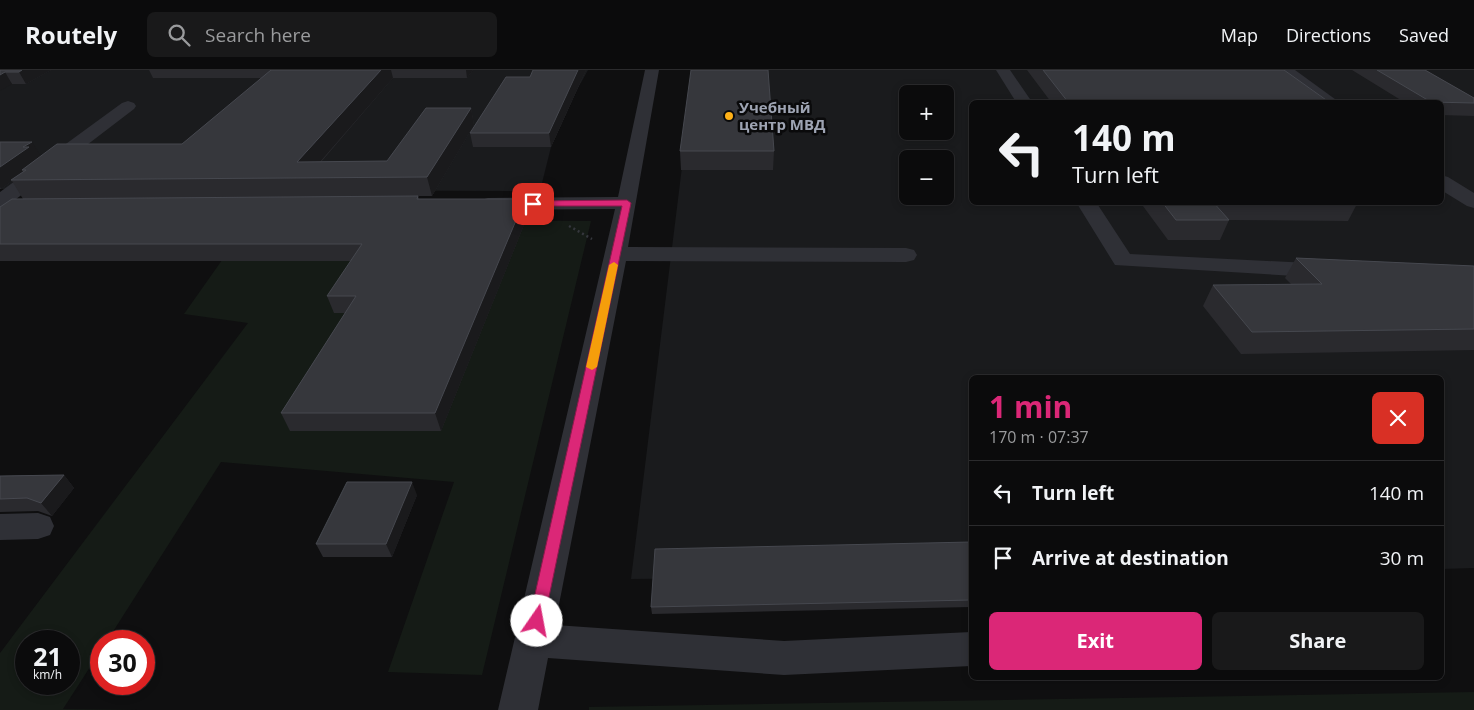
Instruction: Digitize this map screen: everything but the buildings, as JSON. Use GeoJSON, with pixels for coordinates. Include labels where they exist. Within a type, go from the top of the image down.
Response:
{"type":"FeatureCollection","features":[{"type":"Feature","properties":{"kind":"street"},"geometry":{"type":"LineString","coordinates":[[518,710],[627,203],[652,70]]}},
{"type":"Feature","properties":{"kind":"street"},"geometry":{"type":"LineString","coordinates":[[1003,70],[1023,100]]}},
{"type":"Feature","properties":{"kind":"street"},"geometry":{"type":"LineString","coordinates":[[1285,70],[1328,100]]}},
{"type":"Feature","properties":{"kind":"street"},"geometry":{"type":"LineString","coordinates":[[0,202],[128,106]]}},
{"type":"Feature","properties":{"kind":"street"},"geometry":{"type":"LineString","coordinates":[[1444,183],[1474,202]]}},
{"type":"Feature","properties":{"kind":"street"},"geometry":{"type":"LineString","coordinates":[[474,204],[627,203]]}},
{"type":"Feature","properties":{"kind":"street"},"geometry":{"type":"LineString","coordinates":[[1088,205],[1123,260],[1347,272]]}},
{"type":"Feature","properties":{"kind":"street"},"geometry":{"type":"LineString","coordinates":[[616,254],[906,255]]}},
{"type":"Feature","properties":{"kind":"street"},"geometry":{"type":"LineString","coordinates":[[0,527],[38,526]]}},
{"type":"Feature","properties":{"kind":"street"},"geometry":{"type":"LineString","coordinates":[[533,640],[784,658],[969,649]]}},
{"type":"Feature","properties":{"kind":"path"},"geometry":{"type":"LineString","coordinates":[[533,204],[616,254]]}},
{"type":"Feature","properties":{"kind":"shaded area"},"geometry":{"type":"Polygon","coordinates":[[[0,70],[588,70],[551,147],[540,191],[0,189],[0,70]]]}},
{"type":"Feature","properties":{"kind":"shaded area"},"geometry":{"type":"Polygon","coordinates":[[[694,70],[1474,70],[1474,568],[1444,569],[1444,375],[969,375],[969,575],[631,579],[694,70]]]}},
{"type":"Feature","properties":{"kind":"shaded area"},"geometry":{"type":"Polygon","coordinates":[[[19,218],[591,221],[482,675],[388,672],[454,482],[221,462],[114,630],[90,630],[90,667],[80,683],[80,630],[17,630],[248,323],[184,314],[239,236],[19,218]]]}},
{"type":"Feature","properties":{"kind":"shaded area"},"geometry":{"type":"Polygon","coordinates":[[[15,633],[15,695],[72,695],[63,709],[138,710],[0,710],[0,653],[15,633]]]}},
{"type":"Feature","properties":{"kind":"shaded area"},"geometry":{"type":"Polygon","coordinates":[[[1474,692],[1474,710],[589,710],[589,707],[1474,692]]]}},
{"type":"Feature","properties":{"kind":"slow traffic"},"geometry":{"type":"LineString","coordinates":[[592,367],[614,265]]}},
{"type":"Feature","properties":{"kind":"place","name":"Учебный центр МВД"},"geometry":{"type":"Point","coordinates":[729,116]}},
{"type":"Feature","properties":{"kind":"route"},"geometry":{"type":"LineString","coordinates":[[533,204],[627,203],[537,621]]}}]}
